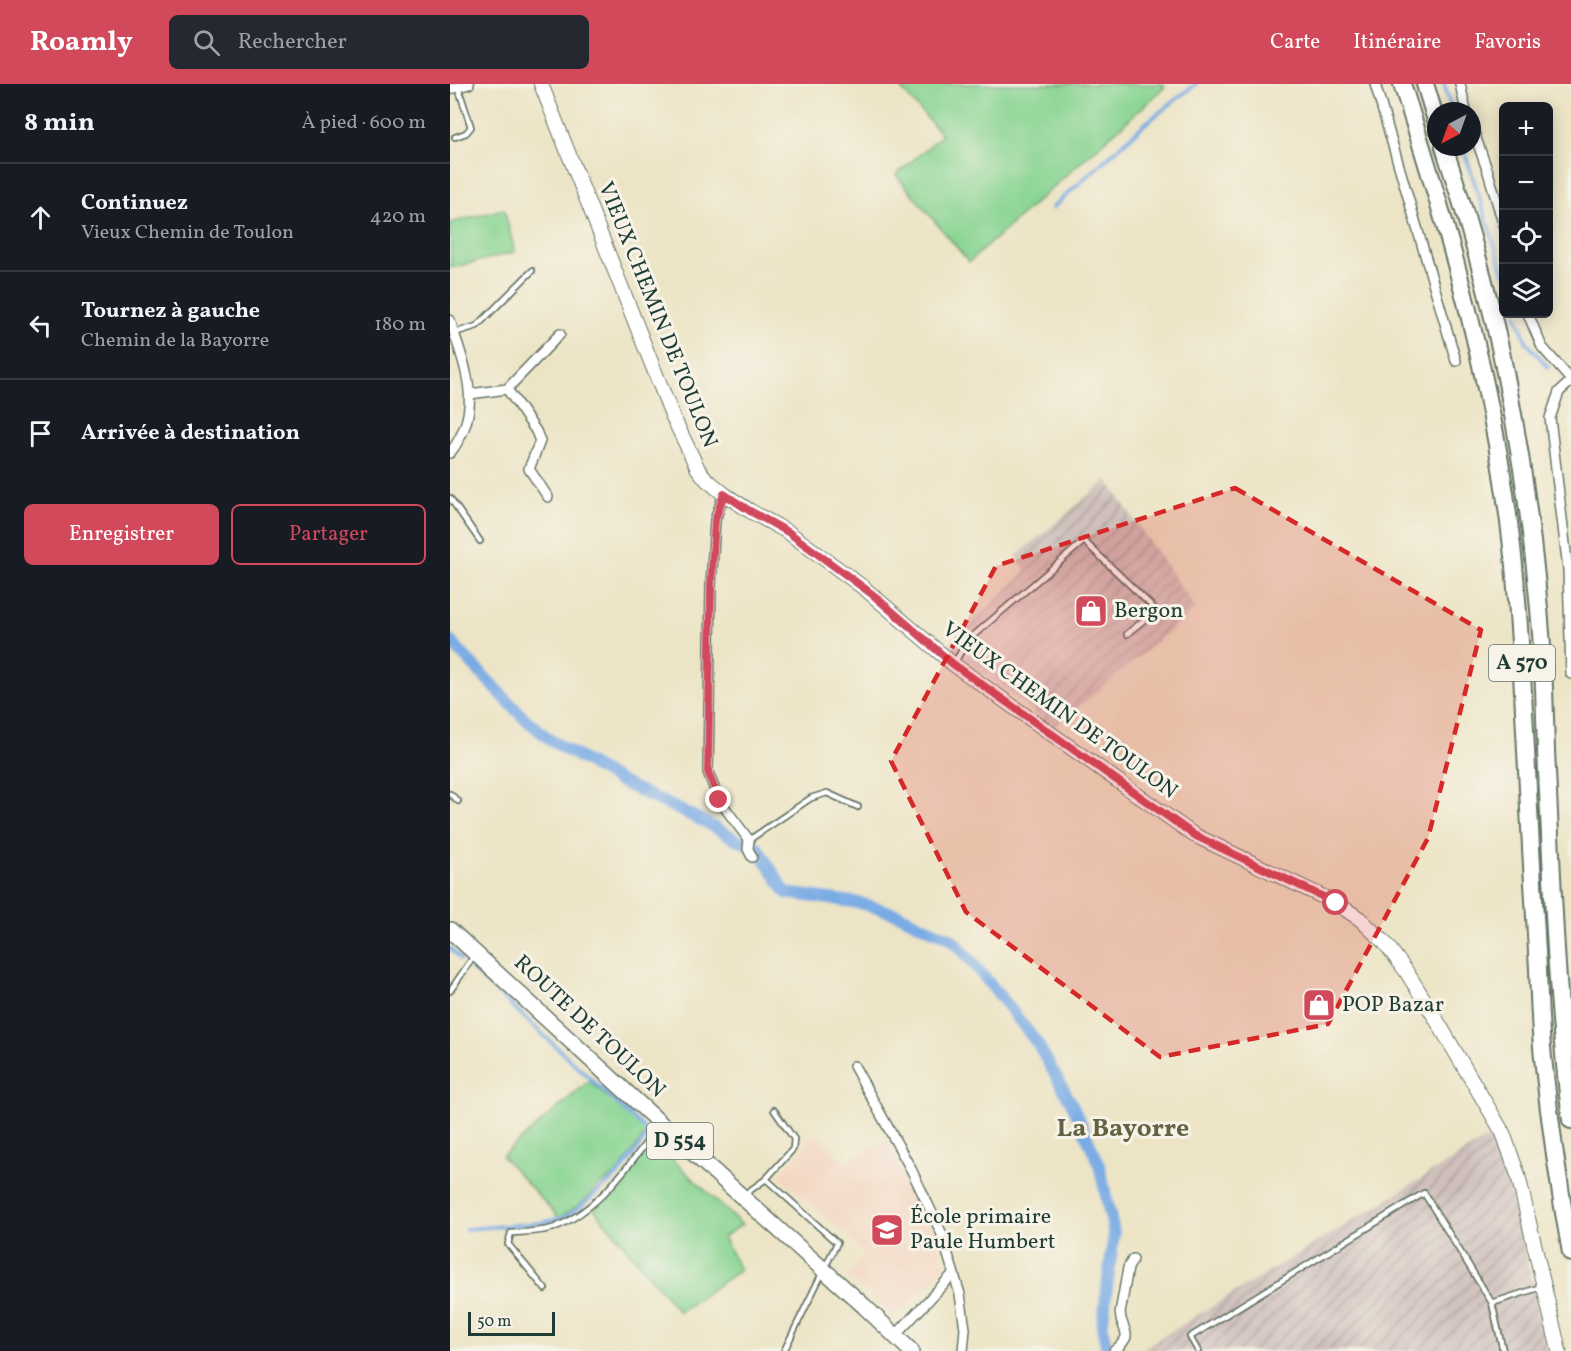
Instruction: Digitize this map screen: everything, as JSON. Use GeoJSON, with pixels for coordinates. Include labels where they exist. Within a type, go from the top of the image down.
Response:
{"type":"FeatureCollection","features":[{"type":"Feature","properties":{"kind":"highway","name":"A 570"},"geometry":{"type":"LineString","coordinates":[[1402,84],[1434,183],[1466,298],[1493,416],[1503,482],[1512,547],[1521,648],[1543,1056],[1558,1180],[1571,1253]]}},
{"type":"Feature","properties":{"kind":"highway"},"geometry":{"type":"LineString","coordinates":[[1425,84],[1430,102]]}},
{"type":"Feature","properties":{"kind":"highway","name":"A 570"},"geometry":{"type":"LineString","coordinates":[[1447,156],[1485,288],[1500,351],[1513,414],[1532,543],[1542,647],[1553,886],[1571,1120]]}},
{"type":"Feature","properties":{"kind":"main road","name":"ROUTE DE TOULON"},"geometry":{"type":"LineString","coordinates":[[450,930],[911,1351]]}},
{"type":"Feature","properties":{"kind":"street"},"geometry":{"type":"LineString","coordinates":[[454,88],[469,84]]}},
{"type":"Feature","properties":{"kind":"street","name":"VIEUX CHEMIN DE TOULON"},"geometry":{"type":"LineString","coordinates":[[542,84],[672,415],[698,469],[706,480],[724,494],[798,539],[872,594],[953,664],[1194,835],[1336,903],[1360,919],[1384,943],[1406,971],[1503,1132],[1518,1175],[1559,1351]]}},
{"type":"Feature","properties":{"kind":"street"},"geometry":{"type":"LineString","coordinates":[[1375,84],[1456,361]]}},
{"type":"Feature","properties":{"kind":"street"},"geometry":{"type":"LineString","coordinates":[[1460,84],[1464,102]]}},
{"type":"Feature","properties":{"kind":"street"},"geometry":{"type":"LineString","coordinates":[[1481,152],[1499,212]]}},
{"type":"Feature","properties":{"kind":"street"},"geometry":{"type":"LineString","coordinates":[[1530,318],[1542,347],[1571,381],[1559,392],[1550,418],[1568,569],[1571,674]]}},
{"type":"Feature","properties":{"kind":"street"},"geometry":{"type":"LineString","coordinates":[[450,320],[470,394],[470,409],[463,433],[450,453]]}},
{"type":"Feature","properties":{"kind":"street"},"geometry":{"type":"LineString","coordinates":[[470,394],[507,389],[560,334]]}},
{"type":"Feature","properties":{"kind":"street"},"geometry":{"type":"LineString","coordinates":[[507,389],[536,431],[540,441],[529,469],[548,497]]}},
{"type":"Feature","properties":{"kind":"street"},"geometry":{"type":"LineString","coordinates":[[724,494],[715,520],[711,586],[708,772],[719,800],[750,847]]}},
{"type":"Feature","properties":{"kind":"street"},"geometry":{"type":"LineString","coordinates":[[854,1066],[911,1169],[941,1232],[963,1310],[965,1329],[963,1351]]}},
{"type":"Feature","properties":{"kind":"street"},"geometry":{"type":"LineString","coordinates":[[1114,1351],[1125,1340],[1127,1334],[1120,1320],[1120,1313],[1128,1268],[1133,1258]]}},
{"type":"Feature","properties":{"kind":"street"},"geometry":{"type":"LineString","coordinates":[[896,1336],[953,1274]]}},
{"type":"Feature","properties":{"kind":"lane"},"geometry":{"type":"LineString","coordinates":[[454,88],[471,127],[466,133],[455,137]]}},
{"type":"Feature","properties":{"kind":"lane"},"geometry":{"type":"LineString","coordinates":[[454,340],[477,326],[532,271]]}},
{"type":"Feature","properties":{"kind":"lane"},"geometry":{"type":"LineString","coordinates":[[450,498],[480,541]]}},
{"type":"Feature","properties":{"kind":"lane"},"geometry":{"type":"LineString","coordinates":[[953,664],[967,641],[1084,541],[1156,610],[1127,634]]}},
{"type":"Feature","properties":{"kind":"lane"},"geometry":{"type":"LineString","coordinates":[[750,847],[811,798],[828,793],[858,807]]}},
{"type":"Feature","properties":{"kind":"lane"},"geometry":{"type":"LineString","coordinates":[[450,794],[458,801]]}},
{"type":"Feature","properties":{"kind":"lane"},"geometry":{"type":"LineString","coordinates":[[450,991],[476,954]]}},
{"type":"Feature","properties":{"kind":"lane"},"geometry":{"type":"LineString","coordinates":[[741,1197],[766,1179],[793,1149],[794,1138],[774,1110]]}},
{"type":"Feature","properties":{"kind":"lane"},"geometry":{"type":"LineString","coordinates":[[545,1289],[508,1244],[511,1233],[551,1229],[578,1215],[610,1187],[661,1124]]}},
{"type":"Feature","properties":{"kind":"lane"},"geometry":{"type":"LineString","coordinates":[[766,1179],[837,1243],[784,1351]]}},
{"type":"Feature","properties":{"kind":"lane"},"geometry":{"type":"LineString","coordinates":[[1198,1351],[1190,1337],[1424,1193],[1492,1303],[1503,1351]]}},
{"type":"Feature","properties":{"kind":"lane"},"geometry":{"type":"LineString","coordinates":[[1492,1303],[1544,1286]]}},
{"type":"Feature","properties":{"kind":"highlighted area"},"geometry":{"type":"Polygon","coordinates":[[[1235,488],[1481,630],[1428,838],[1328,1024],[1160,1057],[966,912],[891,761],[996,566],[1235,488]]]}},
{"type":"Feature","properties":{"kind":"shaded area"},"geometry":{"type":"Polygon","coordinates":[[[1107,480],[1196,609],[1054,727],[946,646],[1026,571],[1016,556],[1107,480]]]}},
{"type":"Feature","properties":{"kind":"shaded area","name":"École primaire Paule Humbert"},"geometry":{"type":"Polygon","coordinates":[[[816,1133],[843,1162],[886,1140],[931,1223],[946,1267],[894,1316],[848,1276],[863,1254],[849,1238],[778,1175],[816,1133]]]}},
{"type":"Feature","properties":{"kind":"shaded area"},"geometry":{"type":"Polygon","coordinates":[[[1491,1136],[1510,1183],[1547,1351],[1139,1351],[1491,1136]]]}},
{"type":"Feature","properties":{"kind":"green space"},"geometry":{"type":"Polygon","coordinates":[[[897,84],[1163,84],[1165,87],[969,262],[896,175],[942,135],[897,84]]]}},
{"type":"Feature","properties":{"kind":"green space"},"geometry":{"type":"Polygon","coordinates":[[[504,209],[515,252],[451,268],[450,223],[504,209]]]}},
{"type":"Feature","properties":{"kind":"green space"},"geometry":{"type":"Polygon","coordinates":[[[589,1081],[647,1131],[618,1173],[599,1185],[582,1203],[559,1218],[502,1156],[589,1081]]]}},
{"type":"Feature","properties":{"kind":"green space"},"geometry":{"type":"Polygon","coordinates":[[[654,1142],[742,1225],[723,1237],[740,1270],[679,1312],[594,1209],[654,1142]]]}},
{"type":"Feature","properties":{"kind":"waterway"},"geometry":{"type":"LineString","coordinates":[[1052,208],[1146,123],[1196,84]]}},
{"type":"Feature","properties":{"kind":"waterway"},"geometry":{"type":"LineString","coordinates":[[1444,84],[1449,102]]}},
{"type":"Feature","properties":{"kind":"waterway"},"geometry":{"type":"LineString","coordinates":[[1466,156],[1501,264]]}},
{"type":"Feature","properties":{"kind":"waterway"},"geometry":{"type":"LineString","coordinates":[[1518,318],[1527,343],[1548,367]]}},
{"type":"Feature","properties":{"kind":"waterway"},"geometry":{"type":"LineString","coordinates":[[450,641],[522,716],[550,740],[619,781],[739,841],[757,847],[786,893],[860,903],[900,915],[950,938],[961,949],[1037,1043],[1073,1106],[1099,1164],[1114,1233],[1102,1327],[1106,1345]]}},
{"type":"Feature","properties":{"kind":"waterway"},"geometry":{"type":"LineString","coordinates":[[450,948],[461,959]]}},
{"type":"Feature","properties":{"kind":"waterway"},"geometry":{"type":"LineString","coordinates":[[466,1229],[541,1223],[562,1218],[574,1212],[620,1173],[649,1133],[471,968]]}},
{"type":"Feature","properties":{"kind":"place","name":"Bergon"},"geometry":{"type":"Point","coordinates":[1091,611]}},
{"type":"Feature","properties":{"kind":"place","name":"POP Bazar"},"geometry":{"type":"Point","coordinates":[1319,1005]}},
{"type":"Feature","properties":{"kind":"place","name":"École primaire Paule Humbert"},"geometry":{"type":"Point","coordinates":[887,1230]}},
{"type":"Feature","properties":{"kind":"district","name":"La Bayorre"},"geometry":{"type":"Point","coordinates":[1123,1129]}},
{"type":"Feature","properties":{"kind":"route"},"geometry":{"type":"LineString","coordinates":[[719,800],[708,772],[711,586],[715,520],[724,494],[788,532],[872,594],[953,664],[1194,835],[1336,903]]}}]}
